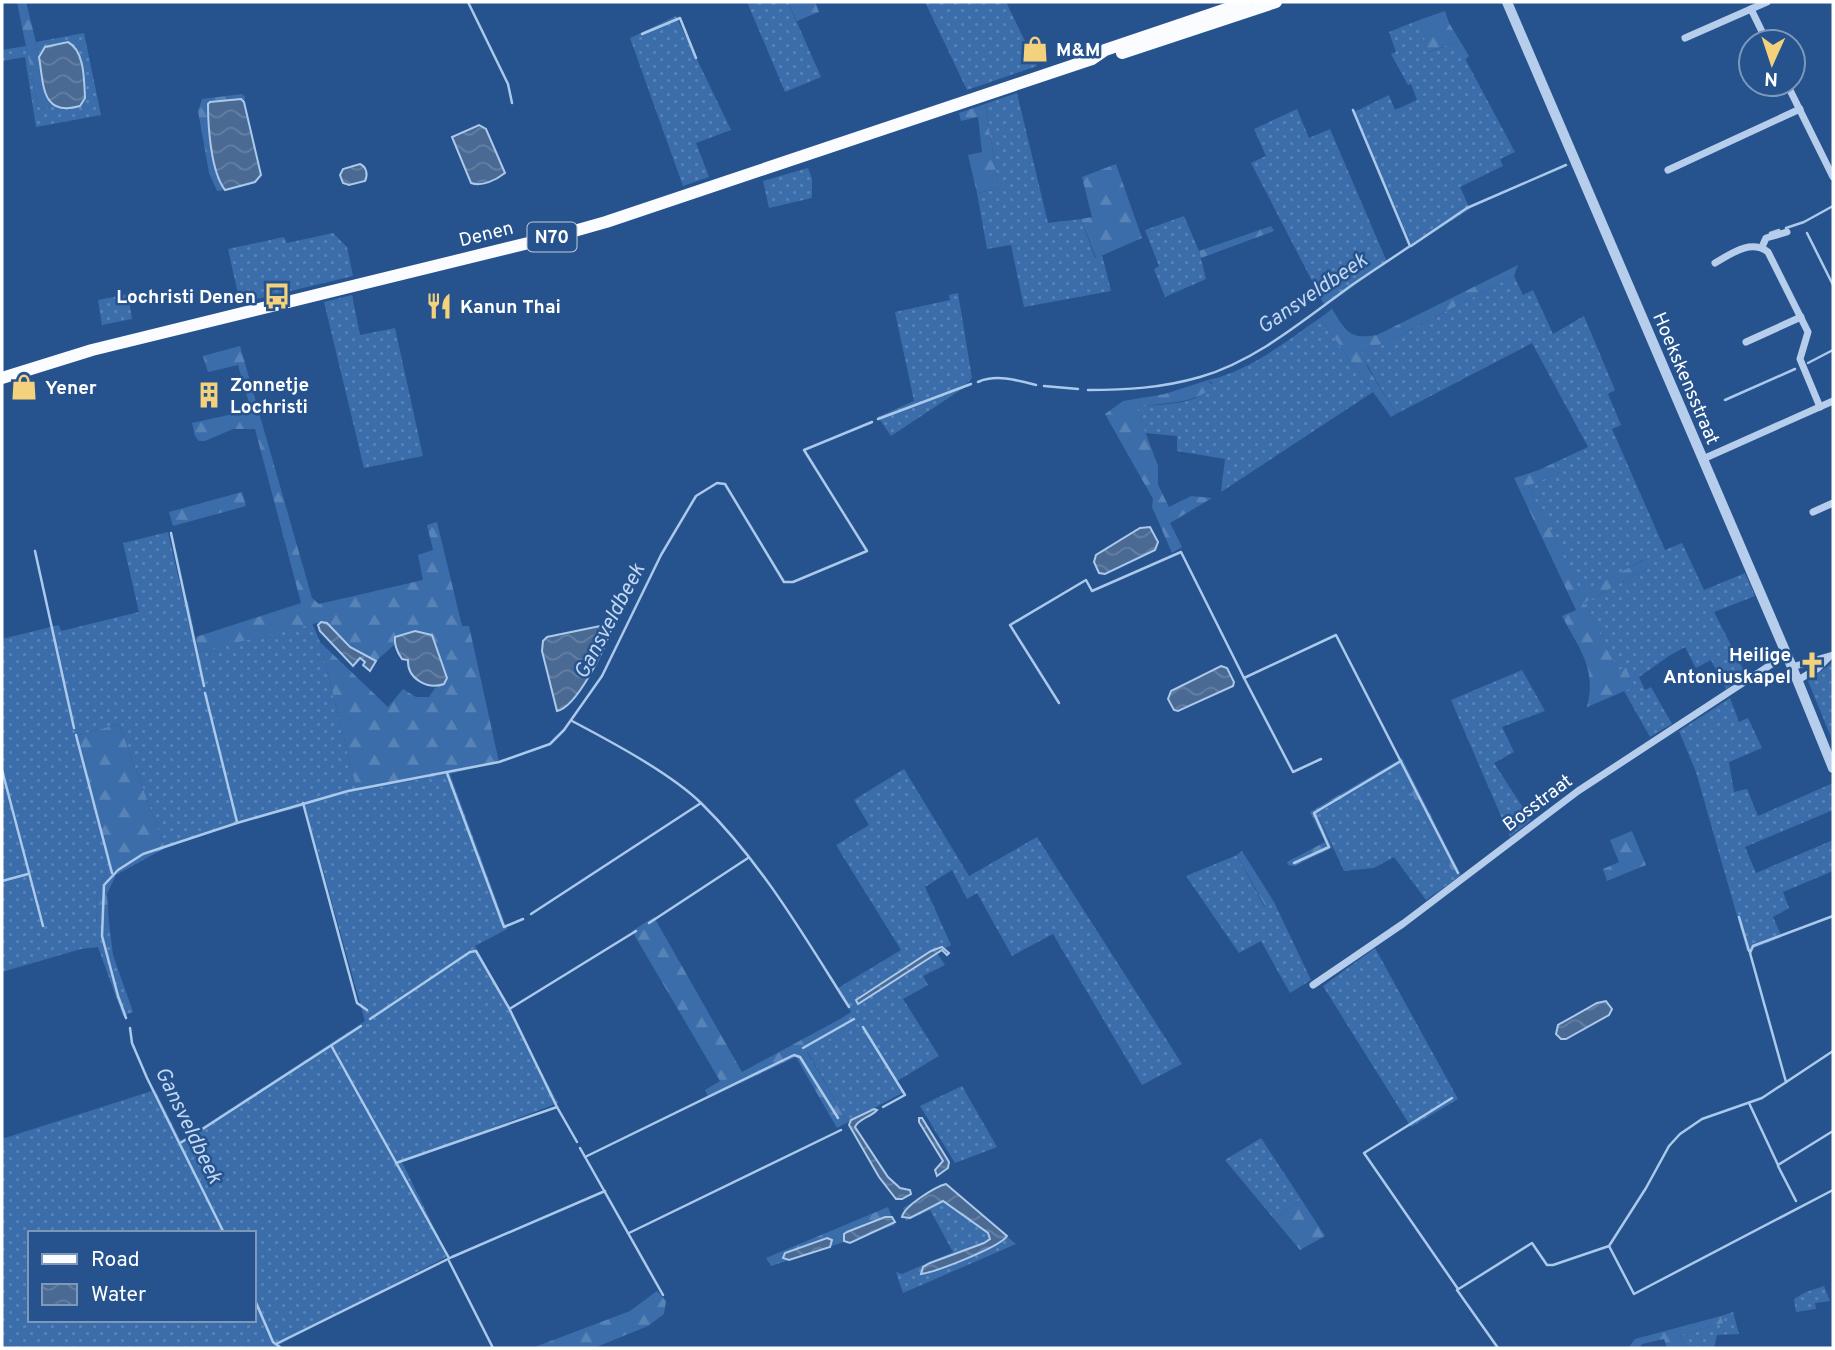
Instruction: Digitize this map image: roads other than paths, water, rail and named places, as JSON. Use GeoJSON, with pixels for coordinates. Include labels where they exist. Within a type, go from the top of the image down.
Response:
{"type":"FeatureCollection","features":[{"type":"Feature","properties":{"kind":"main road","name":"Denen"},"geometry":{"type":"LineString","coordinates":[[2,378],[92,350],[593,226],[1091,59],[1105,50],[1247,2]]}},
{"type":"Feature","properties":{"kind":"main road","name":"Denen"},"geometry":{"type":"LineString","coordinates":[[1091,59],[1106,59],[1276,2]]}},
{"type":"Feature","properties":{"kind":"street","name":"Hoekskensstraat"},"geometry":{"type":"LineString","coordinates":[[1507,2],[1787,654],[1833,768]]}},
{"type":"Feature","properties":{"kind":"street"},"geometry":{"type":"LineString","coordinates":[[1685,38],[1767,2]]}},
{"type":"Feature","properties":{"kind":"street"},"geometry":{"type":"LineString","coordinates":[[1751,9],[1760,28]]}},
{"type":"Feature","properties":{"kind":"street"},"geometry":{"type":"LineString","coordinates":[[1794,98],[1833,177]]}},
{"type":"Feature","properties":{"kind":"street"},"geometry":{"type":"LineString","coordinates":[[1668,170],[1800,109]]}},
{"type":"Feature","properties":{"kind":"street"},"geometry":{"type":"LineString","coordinates":[[1762,247],[1766,238],[1787,232]]}},
{"type":"Feature","properties":{"kind":"street"},"geometry":{"type":"LineString","coordinates":[[1715,263],[1750,246],[1762,247],[1769,252],[1808,332],[1800,359],[1820,407]]}},
{"type":"Feature","properties":{"kind":"street"},"geometry":{"type":"LineString","coordinates":[[1746,342],[1801,317]]}},
{"type":"Feature","properties":{"kind":"street"},"geometry":{"type":"LineString","coordinates":[[1703,459],[1833,401]]}},
{"type":"Feature","properties":{"kind":"street"},"geometry":{"type":"LineString","coordinates":[[1813,512],[1833,503]]}},
{"type":"Feature","properties":{"kind":"street","name":"Bosstraat"},"geometry":{"type":"LineString","coordinates":[[1313,985],[1404,923],[1578,791],[1787,654]]}},
{"type":"Feature","properties":{"kind":"street"},"geometry":{"type":"LineString","coordinates":[[1792,667],[1822,657],[1831,657]]}},
{"type":"Feature","properties":{"kind":"street"},"geometry":{"type":"LineString","coordinates":[[1798,680],[1831,657]]}},
{"type":"Feature","properties":{"kind":"water"},"geometry":{"type":"Polygon","coordinates":[[[68,42],[74,46],[81,59],[85,98],[80,106],[67,108],[51,103],[47,96],[39,57],[45,47],[68,42]]]}},
{"type":"Feature","properties":{"kind":"water"},"geometry":{"type":"Polygon","coordinates":[[[241,99],[244,102],[261,175],[255,182],[225,190],[213,161],[208,104],[241,99]]]}},
{"type":"Feature","properties":{"kind":"water"},"geometry":{"type":"Polygon","coordinates":[[[479,125],[486,129],[505,173],[489,182],[475,184],[471,183],[452,137],[479,125]]]}},
{"type":"Feature","properties":{"kind":"water"},"geometry":{"type":"Polygon","coordinates":[[[360,164],[366,171],[365,181],[349,185],[343,183],[340,175],[343,169],[360,164]]]}},
{"type":"Feature","properties":{"kind":"water"},"geometry":{"type":"Polygon","coordinates":[[[1150,527],[1158,542],[1155,550],[1105,574],[1099,573],[1094,562],[1096,555],[1140,528],[1150,527]]]}},
{"type":"Feature","properties":{"kind":"water"},"geometry":{"type":"Polygon","coordinates":[[[321,622],[327,623],[350,647],[376,661],[370,671],[360,658],[353,666],[320,631],[318,625],[321,622]]]}},
{"type":"Feature","properties":{"kind":"water"},"geometry":{"type":"Polygon","coordinates":[[[610,626],[611,630],[589,676],[573,699],[557,711],[542,651],[543,641],[547,637],[610,626]]]}},
{"type":"Feature","properties":{"kind":"water"},"geometry":{"type":"Polygon","coordinates":[[[415,631],[432,635],[447,678],[444,684],[425,684],[415,678],[408,660],[402,659],[399,654],[395,637],[415,631]]]}},
{"type":"Feature","properties":{"kind":"water"},"geometry":{"type":"Polygon","coordinates":[[[1221,666],[1227,668],[1234,682],[1233,686],[1178,711],[1174,710],[1168,699],[1171,691],[1221,666]]]}},
{"type":"Feature","properties":{"kind":"water"},"geometry":{"type":"Polygon","coordinates":[[[942,947],[949,953],[947,955],[942,950],[858,1004],[856,1000],[931,951],[942,947]]]}},
{"type":"Feature","properties":{"kind":"water"},"geometry":{"type":"Polygon","coordinates":[[[1606,1001],[1612,1009],[1609,1015],[1566,1039],[1561,1039],[1556,1034],[1558,1025],[1597,1003],[1606,1001]]]}},
{"type":"Feature","properties":{"kind":"water"},"geometry":{"type":"Polygon","coordinates":[[[877,1110],[855,1127],[888,1177],[900,1188],[910,1190],[911,1194],[902,1199],[896,1199],[879,1177],[849,1125],[851,1120],[877,1110]]]}},
{"type":"Feature","properties":{"kind":"water"},"geometry":{"type":"Polygon","coordinates":[[[919,1118],[922,1118],[949,1162],[948,1168],[937,1176],[935,1170],[943,1161],[919,1122],[919,1118]]]}},
{"type":"Feature","properties":{"kind":"water"},"geometry":{"type":"Polygon","coordinates":[[[946,1184],[1007,1236],[967,1258],[921,1274],[923,1267],[930,1263],[990,1239],[988,1233],[943,1201],[910,1218],[902,1217],[914,1203],[946,1184]]]}},
{"type":"Feature","properties":{"kind":"water"},"geometry":{"type":"Polygon","coordinates":[[[885,1217],[892,1217],[895,1222],[850,1243],[844,1241],[844,1234],[847,1232],[885,1217]]]}},
{"type":"Feature","properties":{"kind":"water"},"geometry":{"type":"Polygon","coordinates":[[[827,1238],[832,1240],[830,1247],[789,1260],[783,1258],[785,1253],[827,1238]]]}},
{"type":"Feature","properties":{"kind":"waterway"},"geometry":{"type":"LineString","coordinates":[[468,2],[508,84],[512,103]]}},
{"type":"Feature","properties":{"kind":"waterway"},"geometry":{"type":"LineString","coordinates":[[642,34],[680,18],[696,58]]}},
{"type":"Feature","properties":{"kind":"waterway","name":"Gansveldbeek"},"geometry":{"type":"LineString","coordinates":[[1088,390],[1158,386],[1221,370],[1279,338],[1410,246],[1353,110]]}},
{"type":"Feature","properties":{"kind":"waterway"},"geometry":{"type":"LineString","coordinates":[[1411,246],[1467,208],[1566,165]]}},
{"type":"Feature","properties":{"kind":"waterway"},"geometry":{"type":"LineString","coordinates":[[1786,228],[1804,222],[1833,206]]}},
{"type":"Feature","properties":{"kind":"waterway"},"geometry":{"type":"LineString","coordinates":[[1770,233],[1779,230]]}},
{"type":"Feature","properties":{"kind":"waterway"},"geometry":{"type":"LineString","coordinates":[[1807,233],[1833,285]]}},
{"type":"Feature","properties":{"kind":"waterway"},"geometry":{"type":"LineString","coordinates":[[1808,363],[1833,350]]}},
{"type":"Feature","properties":{"kind":"waterway"},"geometry":{"type":"LineString","coordinates":[[1725,400],[1795,369]]}},
{"type":"Feature","properties":{"kind":"waterway","name":"Gansveldbeek"},"geometry":{"type":"LineString","coordinates":[[978,382],[999,378],[1036,385]]}},
{"type":"Feature","properties":{"kind":"waterway","name":"Gansveldbeek"},"geometry":{"type":"LineString","coordinates":[[878,419],[971,384]]}},
{"type":"Feature","properties":{"kind":"waterway","name":"Gansveldbeek"},"geometry":{"type":"LineString","coordinates":[[1044,386],[1078,389]]}},
{"type":"Feature","properties":{"kind":"waterway","name":"Gansveldbeek"},"geometry":{"type":"LineString","coordinates":[[126,1018],[102,936],[104,885],[118,870],[143,854],[237,823],[348,791],[499,762],[550,744],[564,730],[602,676],[661,555],[696,496],[717,483],[725,484],[784,582],[793,582],[867,551],[804,450],[872,422]]}},
{"type":"Feature","properties":{"kind":"waterway"},"geometry":{"type":"LineString","coordinates":[[171,533],[204,686]]}},
{"type":"Feature","properties":{"kind":"waterway"},"geometry":{"type":"LineString","coordinates":[[35,551],[74,728]]}},
{"type":"Feature","properties":{"kind":"waterway"},"geometry":{"type":"LineString","coordinates":[[1059,703],[1010,625],[1086,580],[1092,591],[1181,552],[1244,678],[1336,635],[1458,873]]}},
{"type":"Feature","properties":{"kind":"waterway"},"geometry":{"type":"LineString","coordinates":[[1244,678],[1293,772],[1321,759]]}},
{"type":"Feature","properties":{"kind":"waterway"},"geometry":{"type":"LineString","coordinates":[[205,693],[237,822]]}},
{"type":"Feature","properties":{"kind":"waterway"},"geometry":{"type":"LineString","coordinates":[[572,721],[658,770],[702,804],[763,875],[849,1007]]}},
{"type":"Feature","properties":{"kind":"waterway"},"geometry":{"type":"LineString","coordinates":[[76,735],[112,873]]}},
{"type":"Feature","properties":{"kind":"waterway"},"geometry":{"type":"LineString","coordinates":[[1294,863],[1329,847],[1314,813],[1401,761]]}},
{"type":"Feature","properties":{"kind":"waterway"},"geometry":{"type":"LineString","coordinates":[[2,770],[43,926]]}},
{"type":"Feature","properties":{"kind":"waterway"},"geometry":{"type":"LineString","coordinates":[[447,773],[504,927],[523,919]]}},
{"type":"Feature","properties":{"kind":"waterway"},"geometry":{"type":"LineString","coordinates":[[303,803],[357,1003],[367,1010]]}},
{"type":"Feature","properties":{"kind":"waterway"},"geometry":{"type":"LineString","coordinates":[[531,914],[701,803]]}},
{"type":"Feature","properties":{"kind":"waterway"},"geometry":{"type":"LineString","coordinates":[[649,923],[748,858]]}},
{"type":"Feature","properties":{"kind":"waterway"},"geometry":{"type":"LineString","coordinates":[[2,881],[28,874]]}},
{"type":"Feature","properties":{"kind":"waterway"},"geometry":{"type":"LineString","coordinates":[[1786,1082],[1750,953],[1753,946],[1833,916]]}},
{"type":"Feature","properties":{"kind":"waterway"},"geometry":{"type":"LineString","coordinates":[[1739,917],[1749,951]]}},
{"type":"Feature","properties":{"kind":"waterway"},"geometry":{"type":"LineString","coordinates":[[511,1008],[636,931]]}},
{"type":"Feature","properties":{"kind":"waterway"},"geometry":{"type":"LineString","coordinates":[[370,1019],[470,952],[476,951],[509,1008],[577,1142]]}},
{"type":"Feature","properties":{"kind":"waterway"},"geometry":{"type":"LineString","coordinates":[[803,1048],[854,1019]]}},
{"type":"Feature","properties":{"kind":"waterway"},"geometry":{"type":"LineString","coordinates":[[201,1130],[361,1026]]}},
{"type":"Feature","properties":{"kind":"waterway"},"geometry":{"type":"LineString","coordinates":[[863,1027],[905,1095],[883,1107]]}},
{"type":"Feature","properties":{"kind":"waterway","name":"Gansveldbeek"},"geometry":{"type":"LineString","coordinates":[[130,1028],[132,1043],[147,1078],[223,1231]]}},
{"type":"Feature","properties":{"kind":"waterway"},"geometry":{"type":"LineString","coordinates":[[332,1047],[449,1258]]}},
{"type":"Feature","properties":{"kind":"waterway"},"geometry":{"type":"LineString","coordinates":[[1498,1348],[1457,1290],[1532,1243],[1547,1265],[1609,1246],[1669,1146],[1680,1134],[1702,1119],[1762,1098],[1833,1051]]}},
{"type":"Feature","properties":{"kind":"waterway"},"geometry":{"type":"LineString","coordinates":[[585,1157],[794,1055],[800,1057],[838,1118]]}},
{"type":"Feature","properties":{"kind":"waterway"},"geometry":{"type":"LineString","coordinates":[[1452,1098],[1364,1153],[1458,1289]]}},
{"type":"Feature","properties":{"kind":"waterway"},"geometry":{"type":"LineString","coordinates":[[1749,1103],[1778,1165],[1833,1131]]}},
{"type":"Feature","properties":{"kind":"waterway"},"geometry":{"type":"LineString","coordinates":[[396,1163],[557,1107]]}},
{"type":"Feature","properties":{"kind":"waterway"},"geometry":{"type":"LineString","coordinates":[[629,1233],[841,1130]]}},
{"type":"Feature","properties":{"kind":"waterway"},"geometry":{"type":"LineString","coordinates":[[180,1143],[195,1134]]}},
{"type":"Feature","properties":{"kind":"waterway"},"geometry":{"type":"LineString","coordinates":[[580,1148],[663,1295]]}},
{"type":"Feature","properties":{"kind":"waterway"},"geometry":{"type":"LineString","coordinates":[[1778,1166],[1796,1201]]}},
{"type":"Feature","properties":{"kind":"waterway"},"geometry":{"type":"LineString","coordinates":[[1609,1246],[1634,1294],[1833,1190]]}},
{"type":"Feature","properties":{"kind":"waterway"},"geometry":{"type":"LineString","coordinates":[[276,1344],[452,1257],[605,1191]]}},
{"type":"Feature","properties":{"kind":"waterway"},"geometry":{"type":"LineString","coordinates":[[449,1261],[493,1348]]}},
{"type":"Feature","properties":{"kind":"waterway","name":"Gansveldbeek"},"geometry":{"type":"LineString","coordinates":[[256,1303],[273,1342],[281,1348]]}},
{"type":"Feature","properties":{"kind":"place","name":"M&M"},"geometry":{"type":"Point","coordinates":[1035,49]}},
{"type":"Feature","properties":{"kind":"place","name":"Lochristi Denen"},"geometry":{"type":"Point","coordinates":[277,296]}},
{"type":"Feature","properties":{"kind":"place","name":"Kanun Thai"},"geometry":{"type":"Point","coordinates":[439,306]}},
{"type":"Feature","properties":{"kind":"place","name":"Yener"},"geometry":{"type":"Point","coordinates":[24,387]}},
{"type":"Feature","properties":{"kind":"place","name":"Zonnetje Lochristi"},"geometry":{"type":"Point","coordinates":[209,395]}},
{"type":"Feature","properties":{"kind":"place","name":"Heilige Antoniuskapel"},"geometry":{"type":"Point","coordinates":[1812,665]}}]}
